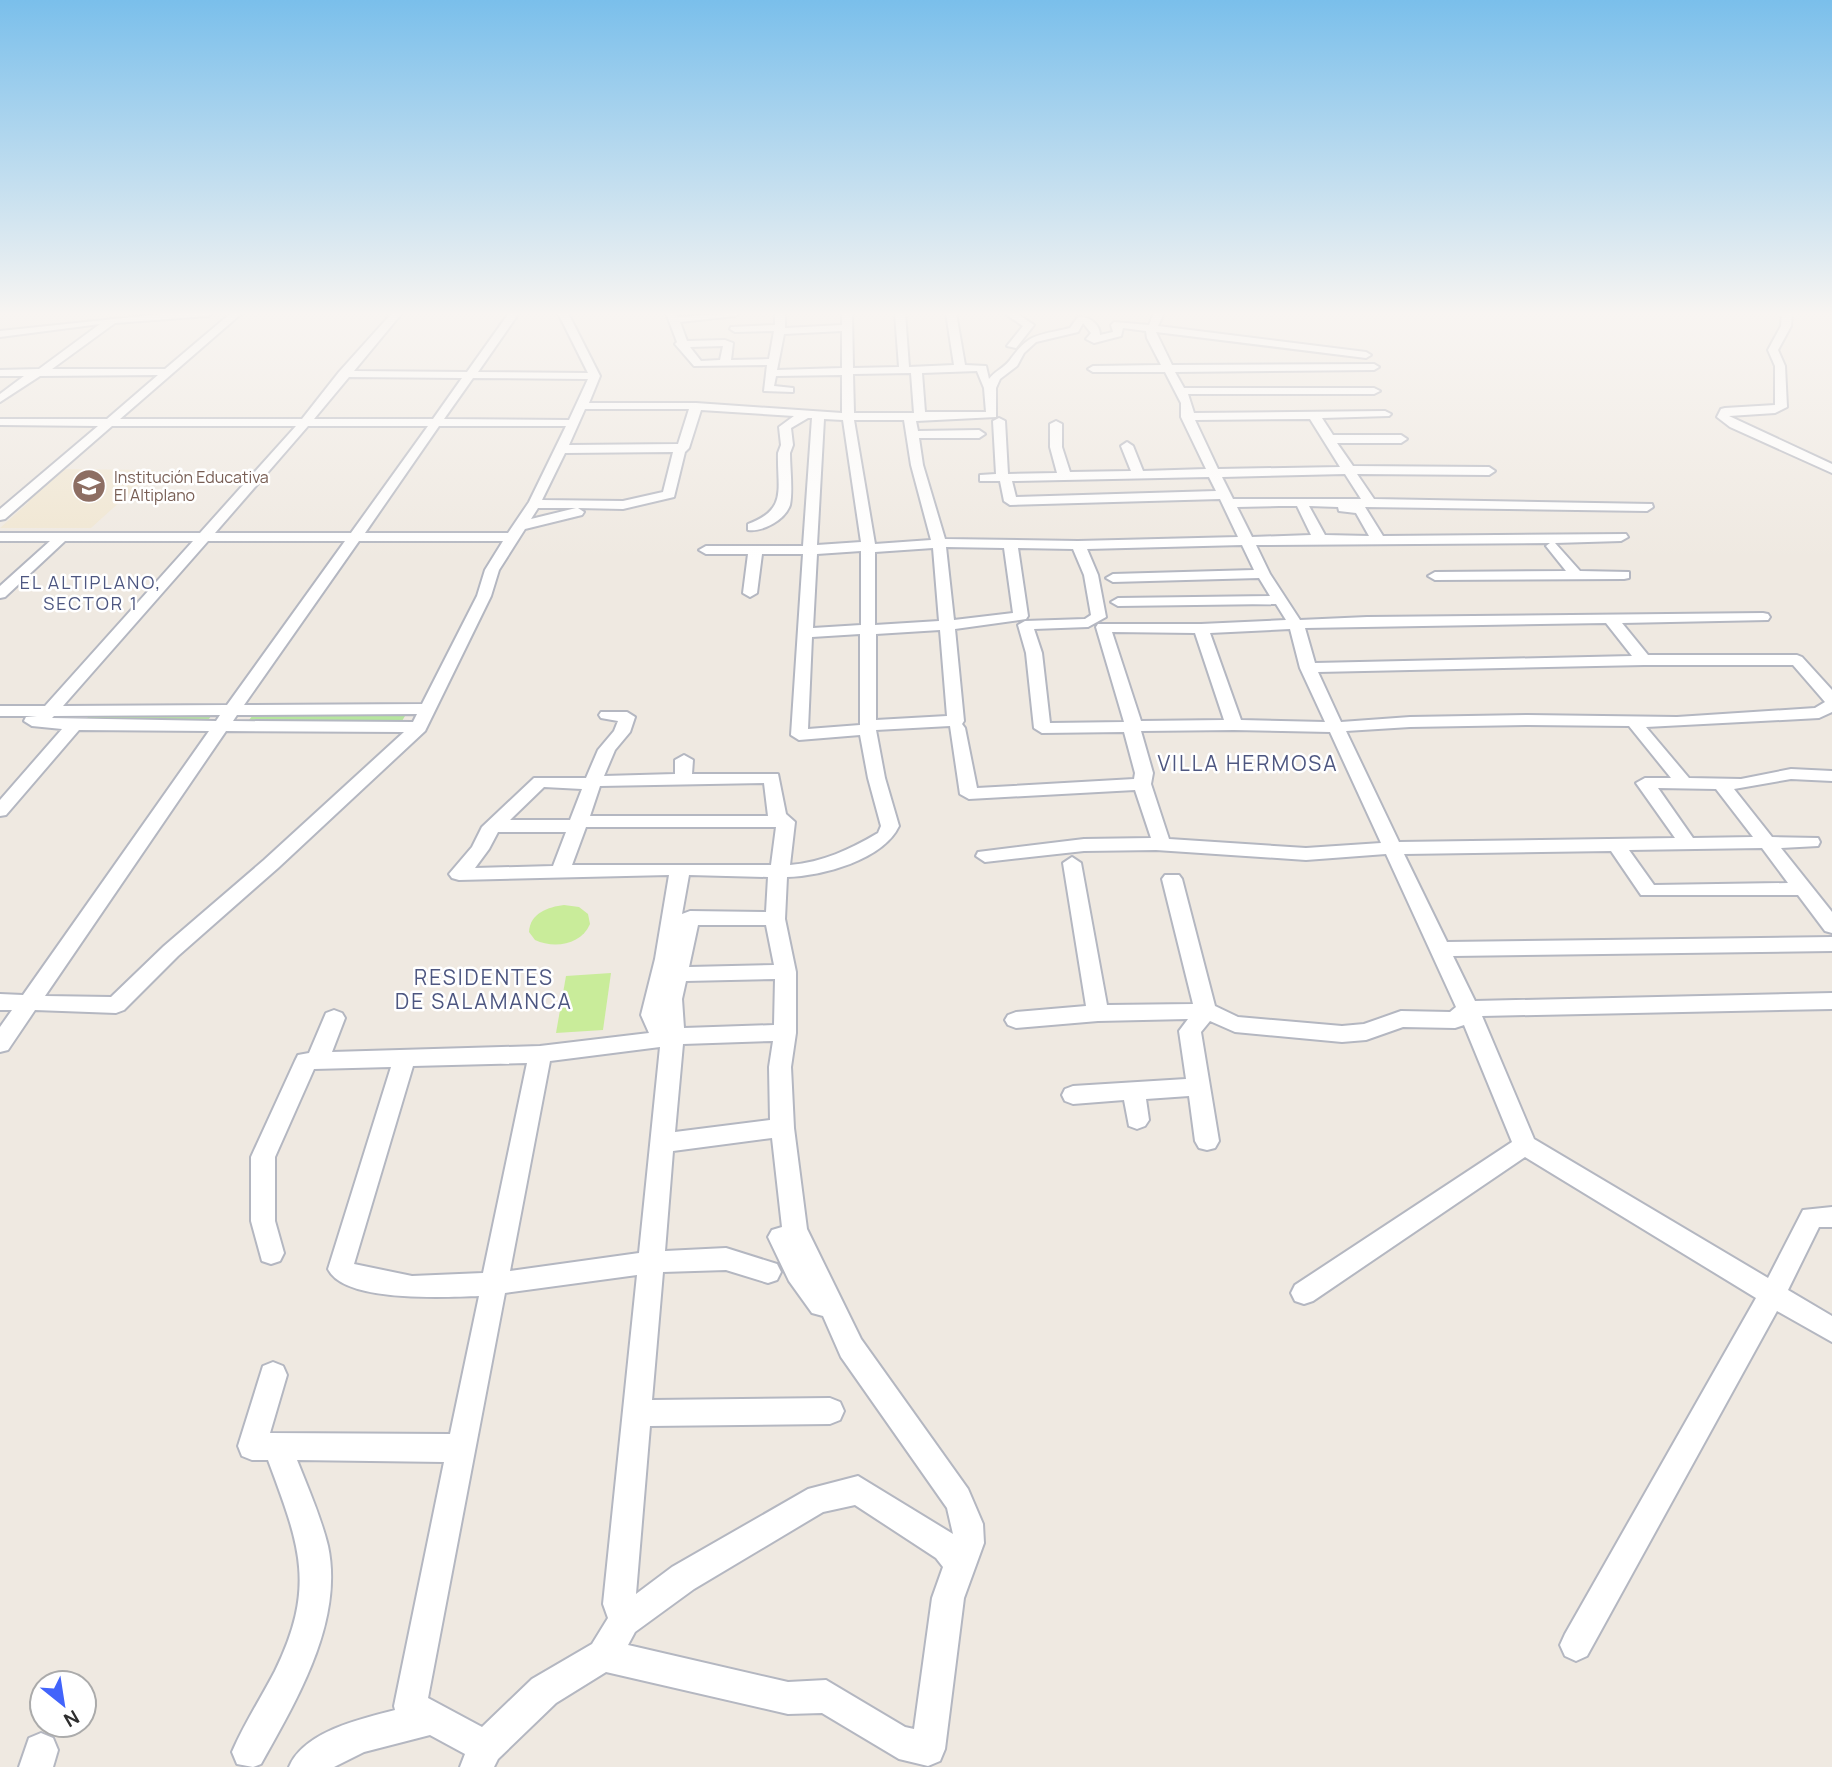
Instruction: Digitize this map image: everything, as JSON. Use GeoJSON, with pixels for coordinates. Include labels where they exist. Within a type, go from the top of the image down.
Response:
{"type":"FeatureCollection","features":[{"type":"Feature","properties":{"kind":"street"},"geometry":{"type":"LineString","coordinates":[[0,409],[15,395]]}},
{"type":"Feature","properties":{"kind":"street"},"geometry":{"type":"LineString","coordinates":[[0,516],[140,395]]}},
{"type":"Feature","properties":{"kind":"street"},"geometry":{"type":"LineString","coordinates":[[46,715],[326,395]]}},
{"type":"Feature","properties":{"kind":"street"},"geometry":{"type":"LineString","coordinates":[[0,1044],[220,727],[456,395]]}},
{"type":"Feature","properties":{"kind":"street"},"geometry":{"type":"LineString","coordinates":[[0,1002],[116,1005],[171,951],[271,864],[419,727],[484,596],[486,582],[505,544],[534,504],[586,395]]}},
{"type":"Feature","properties":{"kind":"street"},"geometry":{"type":"LineString","coordinates":[[786,414],[788,395]]}},
{"type":"Feature","properties":{"kind":"street"},"geometry":{"type":"LineString","coordinates":[[786,822],[777,816],[772,778],[540,782],[488,831],[480,849],[459,874],[561,870],[804,870],[840,862],[885,836],[890,826],[873,767],[868,727],[867,547],[848,417],[848,395]]}},
{"type":"Feature","properties":{"kind":"street"},"geometry":{"type":"LineString","coordinates":[[916,395],[920,416]]}},
{"type":"Feature","properties":{"kind":"street"},"geometry":{"type":"LineString","coordinates":[[581,406],[696,406],[848,417],[992,415],[991,395]]}},
{"type":"Feature","properties":{"kind":"street"},"geometry":{"type":"LineString","coordinates":[[1182,395],[1188,417],[1212,474],[1264,574],[1297,626],[1308,668],[1468,1009],[1525,1145],[1832,1330]]}},
{"type":"Feature","properties":{"kind":"street"},"geometry":{"type":"LineString","coordinates":[[1781,395],[1781,407],[1775,410],[1731,410],[1725,411],[1723,417],[1832,469]]}},
{"type":"Feature","properties":{"kind":"street"},"geometry":{"type":"LineString","coordinates":[[534,504],[609,505],[645,501],[669,494],[679,451],[696,406]]}},
{"type":"Feature","properties":{"kind":"street"},"geometry":{"type":"LineString","coordinates":[[1313,414],[1370,503]]}},
{"type":"Feature","properties":{"kind":"street"},"geometry":{"type":"LineString","coordinates":[[1188,417],[1385,414]]}},
{"type":"Feature","properties":{"kind":"street"},"geometry":{"type":"LineString","coordinates":[[811,415],[811,550],[799,735],[956,721],[949,625],[939,543],[917,465],[910,419],[920,416]]}},
{"type":"Feature","properties":{"kind":"street"},"geometry":{"type":"LineString","coordinates":[[753,527],[771,520],[783,506],[784,453],[787,445],[785,428],[811,415]]}},
{"type":"Feature","properties":{"kind":"street"},"geometry":{"type":"LineString","coordinates":[[999,421],[1004,477],[1010,501],[1225,499],[1647,507]]}},
{"type":"Feature","properties":{"kind":"street"},"geometry":{"type":"LineString","coordinates":[[0,424],[571,426]]}},
{"type":"Feature","properties":{"kind":"street"},"geometry":{"type":"LineString","coordinates":[[1056,424],[1056,447],[1065,478]]}},
{"type":"Feature","properties":{"kind":"street"},"geometry":{"type":"LineString","coordinates":[[0,499],[35,470],[105,425]]}},
{"type":"Feature","properties":{"kind":"street"},"geometry":{"type":"LineString","coordinates":[[914,435],[979,434]]}},
{"type":"Feature","properties":{"kind":"street"},"geometry":{"type":"LineString","coordinates":[[1329,439],[1401,439]]}},
{"type":"Feature","properties":{"kind":"street"},"geometry":{"type":"LineString","coordinates":[[1127,446],[1139,476]]}},
{"type":"Feature","properties":{"kind":"street"},"geometry":{"type":"LineString","coordinates":[[561,449],[682,448]]}},
{"type":"Feature","properties":{"kind":"street"},"geometry":{"type":"LineString","coordinates":[[984,478],[1351,470],[1489,471]]}},
{"type":"Feature","properties":{"kind":"street"},"geometry":{"type":"LineString","coordinates":[[0,535],[354,538],[516,531],[609,505]]}},
{"type":"Feature","properties":{"kind":"street"},"geometry":{"type":"LineString","coordinates":[[1320,539],[1303,507],[1360,509],[1378,540]]}},
{"type":"Feature","properties":{"kind":"street"},"geometry":{"type":"LineString","coordinates":[[0,535],[94,534],[107,537]]}},
{"type":"Feature","properties":{"kind":"street"},"geometry":{"type":"LineString","coordinates":[[0,594],[62,537]]}},
{"type":"Feature","properties":{"kind":"street"},"geometry":{"type":"LineString","coordinates":[[706,550],[811,550],[939,543],[1078,545],[1320,539],[1621,537]]}},
{"type":"Feature","properties":{"kind":"street"},"geometry":{"type":"LineString","coordinates":[[805,633],[949,625],[1021,616],[1010,543]]}},
{"type":"Feature","properties":{"kind":"street"},"geometry":{"type":"LineString","coordinates":[[1078,545],[1091,575],[1099,617],[1088,623],[1025,625],[1034,653],[1042,728],[1234,724],[1336,727],[1436,722],[1633,721],[1796,716],[1819,713],[1832,703],[1797,660],[1644,660],[1308,668]]}},
{"type":"Feature","properties":{"kind":"street"},"geometry":{"type":"LineString","coordinates":[[1553,546],[1577,576]]}},
{"type":"Feature","properties":{"kind":"street"},"geometry":{"type":"LineString","coordinates":[[750,593],[755,551]]}},
{"type":"Feature","properties":{"kind":"street"},"geometry":{"type":"LineString","coordinates":[[1113,578],[1264,574]]}},
{"type":"Feature","properties":{"kind":"street"},"geometry":{"type":"LineString","coordinates":[[1435,576],[1624,575]]}},
{"type":"Feature","properties":{"kind":"street"},"geometry":{"type":"LineString","coordinates":[[1118,602],[1280,600]]}},
{"type":"Feature","properties":{"kind":"street"},"geometry":{"type":"LineString","coordinates":[[1162,845],[1142,784],[1144,774],[1103,627],[1201,629],[1367,621],[1763,617]]}},
{"type":"Feature","properties":{"kind":"street"},"geometry":{"type":"LineString","coordinates":[[1610,618],[1644,660]]}},
{"type":"Feature","properties":{"kind":"street"},"geometry":{"type":"LineString","coordinates":[[1201,629],[1234,724]]}},
{"type":"Feature","properties":{"kind":"street"},"geometry":{"type":"LineString","coordinates":[[0,709],[35,701],[49,694],[77,667],[96,657]]}},
{"type":"Feature","properties":{"kind":"street"},"geometry":{"type":"LineString","coordinates":[[0,709],[46,715],[74,725],[419,727]]}},
{"type":"Feature","properties":{"kind":"street"},"geometry":{"type":"LineString","coordinates":[[0,718],[233,709],[429,709]]}},
{"type":"Feature","properties":{"kind":"street"},"geometry":{"type":"LineString","coordinates":[[561,870],[593,782],[603,765],[604,755],[611,742],[621,733],[627,717],[607,715]]}},
{"type":"Feature","properties":{"kind":"street"},"geometry":{"type":"LineString","coordinates":[[1633,721],[1685,784]]}},
{"type":"Feature","properties":{"kind":"street"},"geometry":{"type":"LineString","coordinates":[[0,811],[74,725]]}},
{"type":"Feature","properties":{"kind":"street"},"geometry":{"type":"LineString","coordinates":[[957,728],[969,794],[1142,784]]}},
{"type":"Feature","properties":{"kind":"street"},"geometry":{"type":"LineString","coordinates":[[682,779],[684,760]]}},
{"type":"Feature","properties":{"kind":"street"},"geometry":{"type":"LineString","coordinates":[[1688,844],[1644,783],[1752,783],[1761,779],[1791,775],[1832,776]]}},
{"type":"Feature","properties":{"kind":"street"},"geometry":{"type":"LineString","coordinates":[[1721,784],[1832,926]]}},
{"type":"Feature","properties":{"kind":"street"},"geometry":{"type":"LineString","coordinates":[[494,826],[786,822]]}},
{"type":"Feature","properties":{"kind":"street"},"geometry":{"type":"LineString","coordinates":[[786,822],[781,864],[778,869],[775,919],[786,972],[785,1033],[780,1067],[782,1128],[795,1229],[852,1348]]}},
{"type":"Feature","properties":{"kind":"street"},"geometry":{"type":"LineString","coordinates":[[985,856],[1084,845],[1162,845],[1306,854],[1394,848],[1811,842]]}},
{"type":"Feature","properties":{"kind":"street"},"geometry":{"type":"LineString","coordinates":[[1616,845],[1648,891],[1803,889]]}},
{"type":"Feature","properties":{"kind":"street"},"geometry":{"type":"LineString","coordinates":[[1072,863],[1098,1013]]}},
{"type":"Feature","properties":{"kind":"street"},"geometry":{"type":"LineString","coordinates":[[672,1040],[660,1034],[652,1015],[665,960],[680,869]]}},
{"type":"Feature","properties":{"kind":"street"},"geometry":{"type":"LineString","coordinates":[[1172,879],[1206,1011]]}},
{"type":"Feature","properties":{"kind":"street"},"geometry":{"type":"LineString","coordinates":[[624,1621],[619,1604],[672,1040],[674,1014],[671,999],[690,918],[775,919]]}},
{"type":"Feature","properties":{"kind":"street"},"geometry":{"type":"LineString","coordinates":[[1439,949],[1832,944]]}},
{"type":"Feature","properties":{"kind":"street"},"geometry":{"type":"LineString","coordinates":[[678,974],[786,972]]}},
{"type":"Feature","properties":{"kind":"street"},"geometry":{"type":"LineString","coordinates":[[1016,1020],[1098,1013],[1206,1011],[1235,1024],[1342,1034],[1366,1032],[1401,1019],[1455,1020],[1468,1009],[1832,1001]]}},
{"type":"Feature","properties":{"kind":"street"},"geometry":{"type":"LineString","coordinates":[[1206,1011],[1190,1031],[1207,1141]]}},
{"type":"Feature","properties":{"kind":"street"},"geometry":{"type":"LineString","coordinates":[[317,1061],[334,1018]]}},
{"type":"Feature","properties":{"kind":"street"},"geometry":{"type":"LineString","coordinates":[[271,1252],[263,1221],[263,1157],[306,1061],[540,1054],[672,1040],[703,1034],[785,1033]]}},
{"type":"Feature","properties":{"kind":"street"},"geometry":{"type":"LineString","coordinates":[[540,1054],[410,1706],[481,1757],[544,1691],[603,1655],[624,1621],[683,1578],[817,1499],[858,1490],[947,1548],[959,1564]]}},
{"type":"Feature","properties":{"kind":"street"},"geometry":{"type":"LineString","coordinates":[[404,1060],[341,1269],[354,1276],[412,1287],[493,1284],[652,1262],[726,1259],[768,1272]]}},
{"type":"Feature","properties":{"kind":"street"},"geometry":{"type":"LineString","coordinates":[[1073,1095],[1197,1087]]}},
{"type":"Feature","properties":{"kind":"street"},"geometry":{"type":"LineString","coordinates":[[1134,1091],[1137,1120]]}},
{"type":"Feature","properties":{"kind":"street"},"geometry":{"type":"LineString","coordinates":[[661,1143],[782,1128]]}},
{"type":"Feature","properties":{"kind":"street"},"geometry":{"type":"LineString","coordinates":[[1304,1293],[1525,1145]]}},
{"type":"Feature","properties":{"kind":"street"},"geometry":{"type":"LineString","coordinates":[[1576,1645],[1773,1294],[1812,1217],[1832,1217]]}},
{"type":"Feature","properties":{"kind":"street"},"geometry":{"type":"LineString","coordinates":[[603,1655],[788,1698],[826,1696],[899,1742],[928,1749],[948,1598],[969,1543],[968,1524],[958,1499],[798,1273],[780,1237]]}},
{"type":"Feature","properties":{"kind":"street"},"geometry":{"type":"LineString","coordinates":[[273,1375],[252,1446],[460,1448]]}},
{"type":"Feature","properties":{"kind":"street"},"geometry":{"type":"LineString","coordinates":[[638,1413],[830,1411]]}},
{"type":"Feature","properties":{"kind":"street"},"geometry":{"type":"LineString","coordinates":[[249,1752],[299,1658],[313,1601],[316,1569],[313,1547],[277,1446]]}},
{"type":"Feature","properties":{"kind":"street"},"geometry":{"type":"LineString","coordinates":[[306,1767],[333,1746],[368,1732],[429,1719]]}},
{"type":"Feature","properties":{"kind":"shaded area"},"geometry":{"type":"Polygon","coordinates":[[[59,469],[155,470],[91,528],[0,528],[29,502],[26,501],[59,469]]]}},
{"type":"Feature","properties":{"kind":"green space"},"geometry":{"type":"Polygon","coordinates":[[[91,714],[212,715],[208,720],[86,719],[91,714]]]}},
{"type":"Feature","properties":{"kind":"green space"},"geometry":{"type":"Polygon","coordinates":[[[253,715],[405,716],[402,721],[249,720],[253,715]]]}},
{"type":"Feature","properties":{"kind":"green space"},"geometry":{"type":"Polygon","coordinates":[[[564,905],[579,907],[588,914],[590,924],[586,931],[574,941],[566,943],[550,944],[535,940],[529,932],[536,916],[546,909],[564,905]]]}},
{"type":"Feature","properties":{"kind":"green space"},"geometry":{"type":"Polygon","coordinates":[[[611,973],[603,1030],[556,1033],[566,976],[611,973]]]}},
{"type":"Feature","properties":{"kind":"place","name":"Institución Educativa El Altiplano"},"geometry":{"type":"Point","coordinates":[89,486]}},
{"type":"Feature","properties":{"kind":"district","name":"EL ALTIPLANO, SECTOR 1"},"geometry":{"type":"Point","coordinates":[91,592]}},
{"type":"Feature","properties":{"kind":"district","name":"VILLA HERMOSA"},"geometry":{"type":"Point","coordinates":[1248,763]}},
{"type":"Feature","properties":{"kind":"district","name":"RESIDENTES DE SALAMANCA"},"geometry":{"type":"Point","coordinates":[484,989]}}]}
